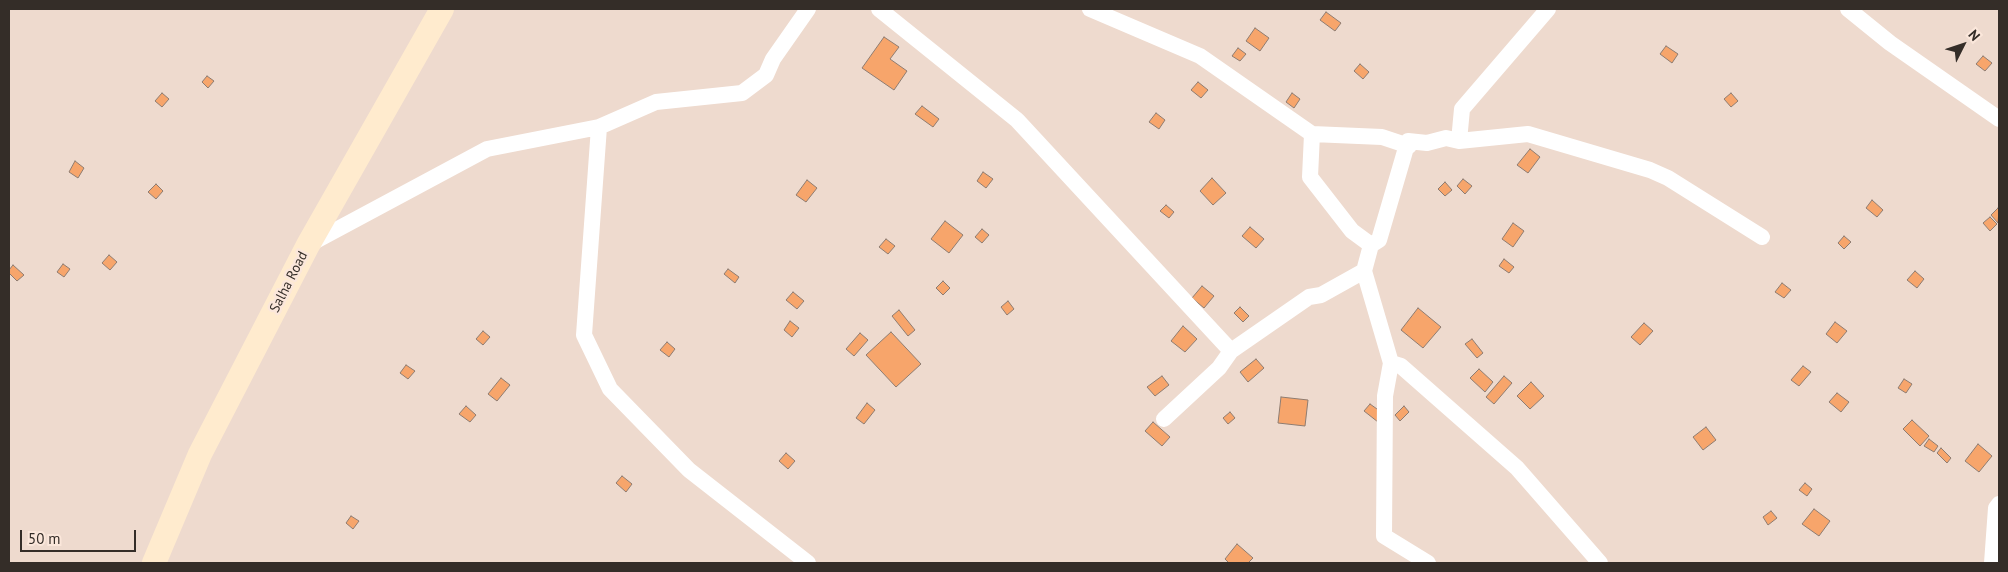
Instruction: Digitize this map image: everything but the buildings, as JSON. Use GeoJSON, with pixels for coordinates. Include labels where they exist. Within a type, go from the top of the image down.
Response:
{"type":"FeatureCollection","features":[{"type":"Feature","properties":{"kind":"main road","name":"Salha Road"},"geometry":{"type":"LineString","coordinates":[[154,563],[200,454],[308,245],[442,9]]}},
{"type":"Feature","properties":{"kind":"street"},"geometry":{"type":"LineString","coordinates":[[308,245],[487,149],[599,127],[656,102],[742,92],[766,75],[773,59],[808,9]]}},
{"type":"Feature","properties":{"kind":"street"},"geometry":{"type":"LineString","coordinates":[[879,9],[1017,120],[1230,351]]}},
{"type":"Feature","properties":{"kind":"street"},"geometry":{"type":"LineString","coordinates":[[1090,9],[1200,56],[1312,134],[1382,137],[1408,143],[1427,143],[1446,138],[1459,141],[1528,134],[1650,170],[1668,178],[1762,237]]}},
{"type":"Feature","properties":{"kind":"street"},"geometry":{"type":"LineString","coordinates":[[1459,141],[1462,109],[1548,9]]}},
{"type":"Feature","properties":{"kind":"street"},"geometry":{"type":"LineString","coordinates":[[1848,9],[1890,43],[1999,118]]}},
{"type":"Feature","properties":{"kind":"street"},"geometry":{"type":"LineString","coordinates":[[599,127],[584,335],[588,344],[610,389],[689,470],[808,563]]}},
{"type":"Feature","properties":{"kind":"street"},"geometry":{"type":"LineString","coordinates":[[1312,134],[1310,177],[1352,231],[1371,245]]}},
{"type":"Feature","properties":{"kind":"street"},"geometry":{"type":"LineString","coordinates":[[1408,143],[1379,240],[1371,245],[1364,271],[1391,363],[1385,396],[1384,536],[1428,563]]}},
{"type":"Feature","properties":{"kind":"street"},"geometry":{"type":"LineString","coordinates":[[1164,419],[1219,368],[1230,351],[1309,297],[1321,295],[1364,271]]}},
{"type":"Feature","properties":{"kind":"street"},"geometry":{"type":"LineString","coordinates":[[1391,363],[1401,366],[1517,468],[1600,563]]}},
{"type":"Feature","properties":{"kind":"street"},"geometry":{"type":"LineString","coordinates":[[1992,563],[1996,508],[1999,504]]}}]}
